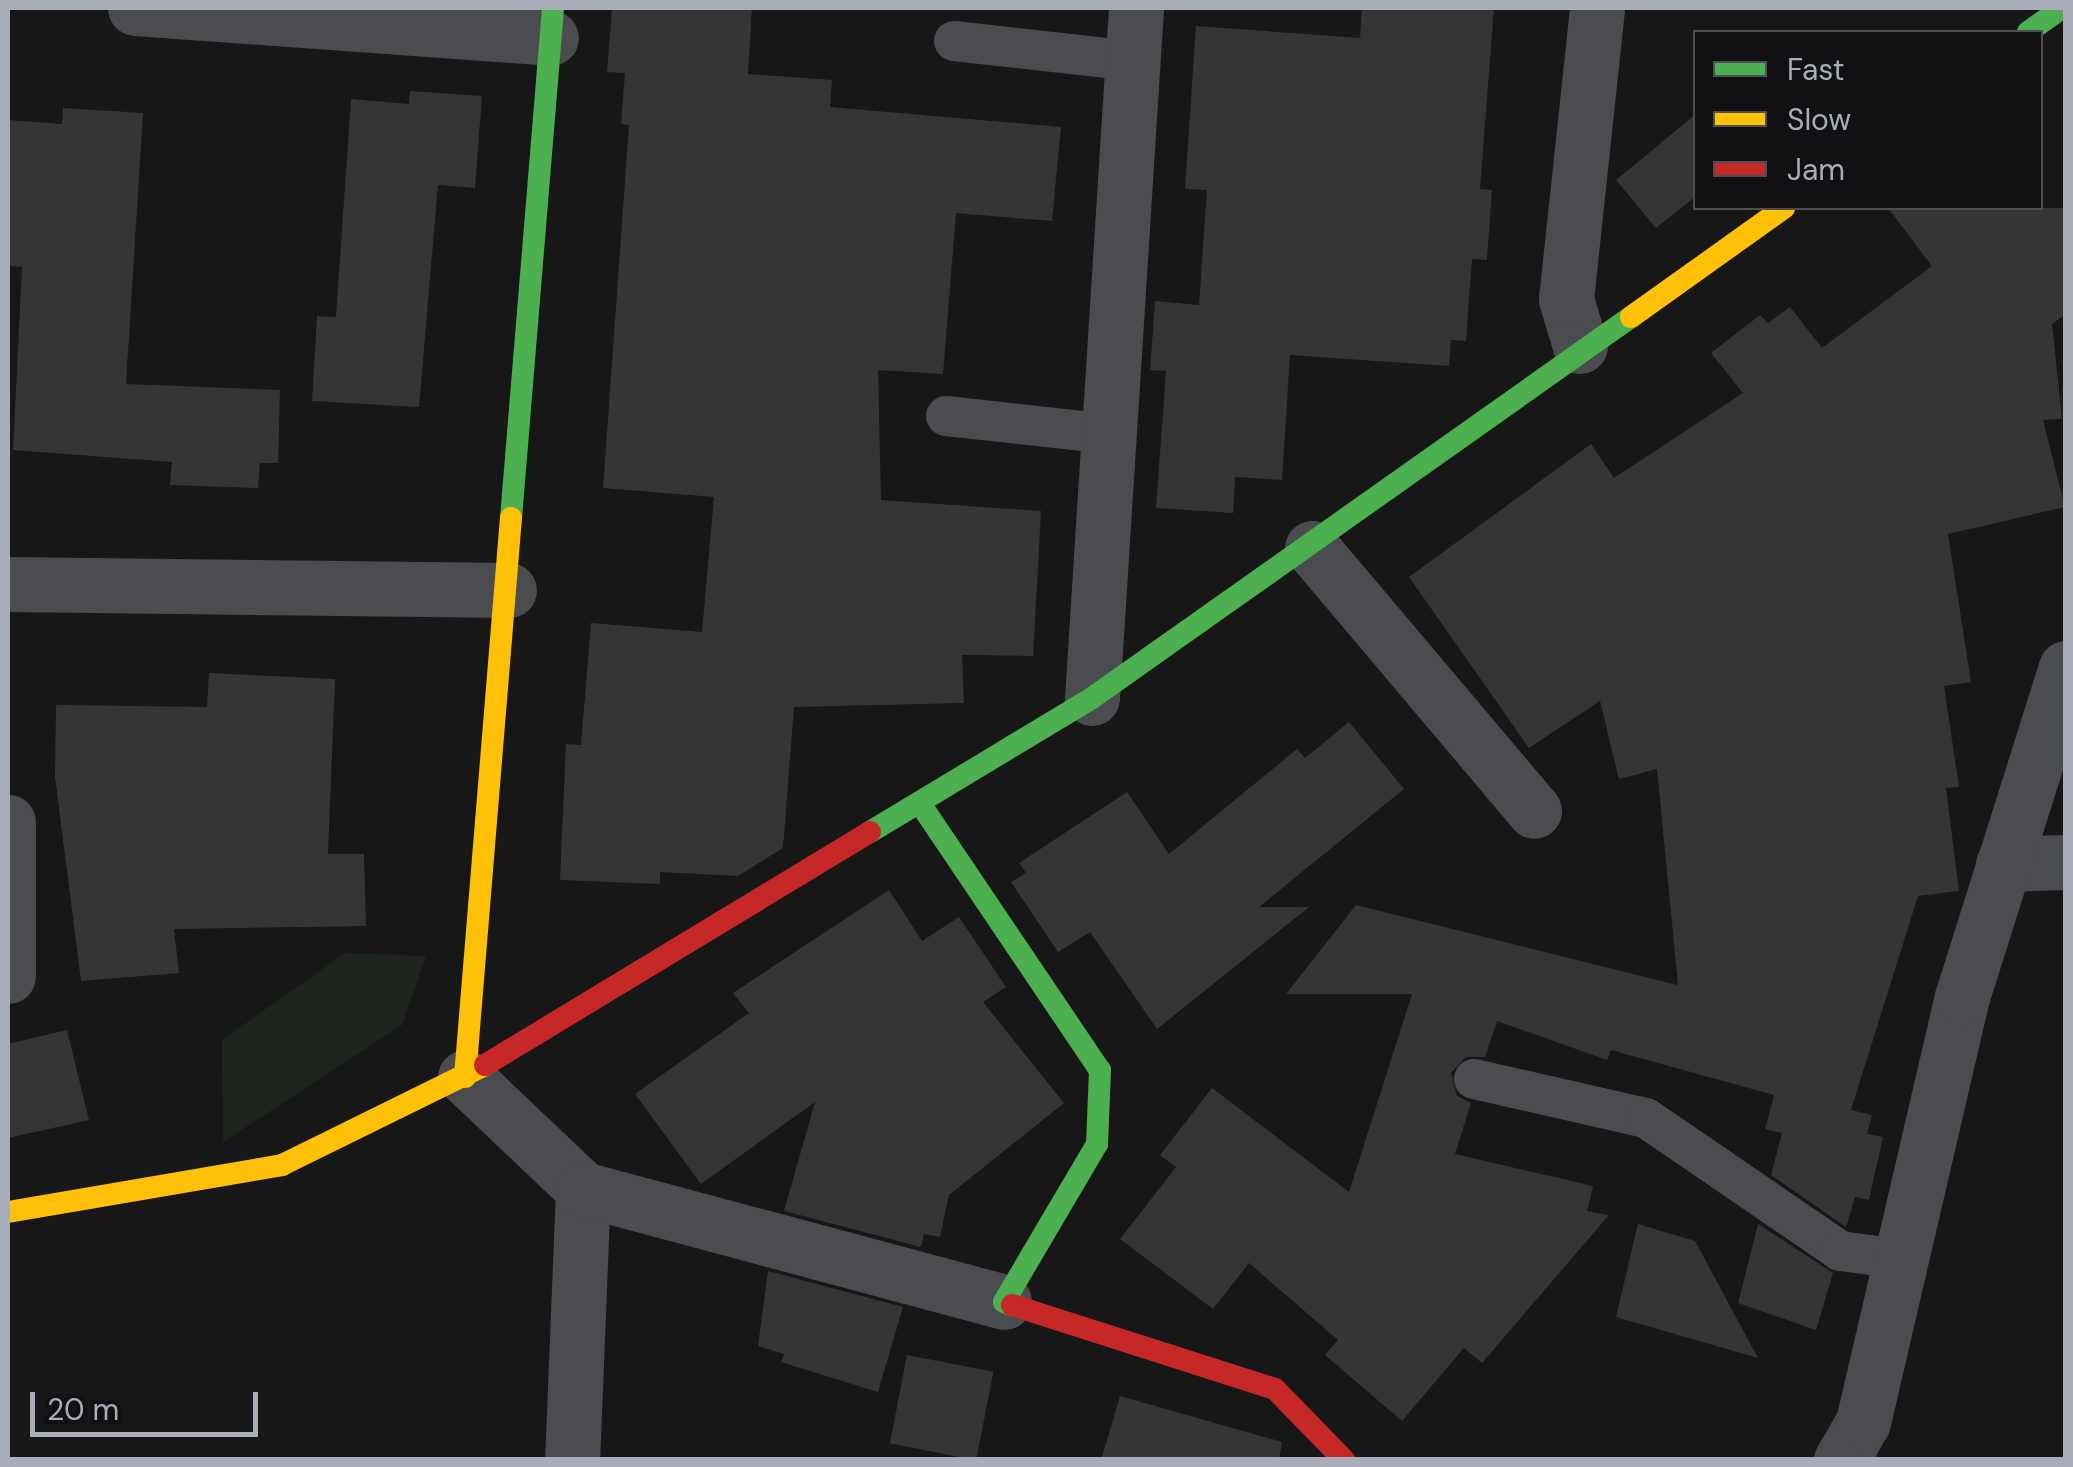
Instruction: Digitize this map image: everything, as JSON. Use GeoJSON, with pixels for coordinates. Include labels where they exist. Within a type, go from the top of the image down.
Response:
{"type":"FeatureCollection","features":[{"type":"Feature","properties":{"kind":"street"},"geometry":{"type":"LineString","coordinates":[[135,8],[552,22],[509,590],[466,1077]]}},
{"type":"Feature","properties":{"kind":"street"},"geometry":{"type":"LineString","coordinates":[[1580,346],[1566,298],[1597,8]]}},
{"type":"Feature","properties":{"kind":"street"},"geometry":{"type":"LineString","coordinates":[[2031,30],[2062,8]]}},
{"type":"Feature","properties":{"kind":"street"},"geometry":{"type":"LineString","coordinates":[[1092,698],[1134,34]]}},
{"type":"Feature","properties":{"kind":"street"},"geometry":{"type":"LineString","coordinates":[[8,1212],[282,1165],[466,1077],[1092,698],[1312,548],[1580,346],[1781,210]]}},
{"type":"Feature","properties":{"kind":"street"},"geometry":{"type":"LineString","coordinates":[[1312,548],[1534,811]]}},
{"type":"Feature","properties":{"kind":"street"},"geometry":{"type":"LineString","coordinates":[[8,584],[509,590]]}},
{"type":"Feature","properties":{"kind":"street"},"geometry":{"type":"LineString","coordinates":[[1842,1460],[1864,1422],[1899,1259],[2003,864],[2066,668]]}},
{"type":"Feature","properties":{"kind":"street"},"geometry":{"type":"LineString","coordinates":[[921,804],[1100,1070],[1097,1144],[1004,1302]]}},
{"type":"Feature","properties":{"kind":"street"},"geometry":{"type":"LineString","coordinates":[[8,822],[8,976]]}},
{"type":"Feature","properties":{"kind":"street"},"geometry":{"type":"LineString","coordinates":[[2003,864],[2066,862]]}},
{"type":"Feature","properties":{"kind":"street"},"geometry":{"type":"LineString","coordinates":[[466,1077],[584,1189],[1004,1302],[1275,1389],[1344,1460]]}},
{"type":"Feature","properties":{"kind":"street"},"geometry":{"type":"LineString","coordinates":[[572,1460],[584,1189]]}},
{"type":"Feature","properties":{"kind":"lane"},"geometry":{"type":"LineString","coordinates":[[954,40],[1134,34]]}},
{"type":"Feature","properties":{"kind":"lane"},"geometry":{"type":"LineString","coordinates":[[946,416],[1108,434]]}},
{"type":"Feature","properties":{"kind":"lane"},"geometry":{"type":"LineString","coordinates":[[1474,1078],[1646,1118],[1840,1251],[1899,1259]]}},
{"type":"Feature","properties":{"kind":"shaded area"},"geometry":{"type":"Polygon","coordinates":[[[345,953],[426,956],[402,1025],[223,1142],[222,1040],[345,953]]]}},
{"type":"Feature","properties":{"kind":"building"},"geometry":{"type":"Polygon","coordinates":[[[612,8],[752,8],[748,74],[832,80],[830,107],[1061,127],[1052,221],[956,213],[943,374],[878,370],[881,500],[1041,511],[1033,656],[962,655],[964,703],[794,707],[783,848],[738,876],[660,872],[660,884],[560,880],[566,744],[581,745],[591,623],[702,632],[714,497],[603,488],[629,125],[621,124],[625,73],[607,72],[612,8]]]}},
{"type":"Feature","properties":{"kind":"building"},"geometry":{"type":"Polygon","coordinates":[[[1362,8],[1494,8],[1480,189],[1492,190],[1487,260],[1472,259],[1466,341],[1451,340],[1449,366],[1290,355],[1282,480],[1235,477],[1233,513],[1156,508],[1166,371],[1150,370],[1155,301],[1199,305],[1207,190],[1185,189],[1196,26],[1360,38],[1362,8]]]}},
{"type":"Feature","properties":{"kind":"building"},"geometry":{"type":"Polygon","coordinates":[[[410,91],[482,96],[475,188],[438,185],[419,407],[312,401],[317,316],[336,317],[351,99],[409,104],[410,91]]]}},
{"type":"Feature","properties":{"kind":"building"},"geometry":{"type":"Polygon","coordinates":[[[63,108],[143,113],[126,384],[280,390],[278,463],[260,463],[258,488],[170,485],[172,462],[13,450],[22,267],[8,266],[8,120],[62,124],[63,108]]]}},
{"type":"Feature","properties":{"kind":"building"},"geometry":{"type":"Polygon","coordinates":[[[1693,116],[1693,198],[1656,228],[1616,180],[1693,116]]]}},
{"type":"Feature","properties":{"kind":"building"},"geometry":{"type":"Polygon","coordinates":[[[2066,208],[2066,314],[2052,324],[2062,419],[2043,420],[2065,507],[1948,534],[1971,682],[1944,686],[1959,787],[1946,788],[1959,891],[1918,896],[1851,1110],[1872,1115],[1867,1134],[1883,1137],[1869,1200],[1855,1197],[1846,1227],[1771,1175],[1782,1133],[1765,1129],[1774,1095],[1611,1050],[1607,1060],[1497,1021],[1485,1057],[1466,1057],[1451,1073],[1457,1096],[1471,1103],[1455,1154],[1593,1186],[1587,1211],[1609,1215],[1482,1363],[1464,1348],[1402,1421],[1325,1355],[1338,1340],[1249,1263],[1213,1309],[1120,1239],[1176,1167],[1160,1155],[1212,1088],[1349,1192],[1412,994],[1286,994],[1356,905],[1678,985],[1657,769],[1619,779],[1600,701],[1529,748],[1409,577],[1591,444],[1614,478],[1743,393],[1711,353],[1760,315],[1768,323],[1790,307],[1822,348],[1932,266],[1890,210],[2066,208]]]}},
{"type":"Feature","properties":{"kind":"building"},"geometry":{"type":"Polygon","coordinates":[[[209,673],[335,679],[328,854],[364,854],[366,926],[174,929],[179,973],[81,981],[55,777],[56,705],[207,707],[209,673]]]}},
{"type":"Feature","properties":{"kind":"building"},"geometry":{"type":"Polygon","coordinates":[[[1349,722],[1404,789],[1259,907],[1309,907],[1157,1029],[1090,932],[1058,952],[1011,882],[1026,873],[1019,863],[1127,792],[1169,854],[1297,749],[1305,758],[1349,722]]]}},
{"type":"Feature","properties":{"kind":"building"},"geometry":{"type":"Polygon","coordinates":[[[889,890],[922,941],[959,917],[1006,987],[983,1002],[1064,1103],[949,1195],[940,1237],[924,1234],[921,1247],[784,1211],[815,1102],[701,1184],[635,1094],[749,1013],[733,993],[889,890]]]}},
{"type":"Feature","properties":{"kind":"building"},"geometry":{"type":"Polygon","coordinates":[[[67,1030],[89,1120],[8,1138],[8,1044],[67,1030]]]}},
{"type":"Feature","properties":{"kind":"building"},"geometry":{"type":"Polygon","coordinates":[[[1638,1224],[1695,1241],[1758,1358],[1616,1317],[1638,1224]]]}},
{"type":"Feature","properties":{"kind":"building"},"geometry":{"type":"Polygon","coordinates":[[[1758,1224],[1833,1273],[1816,1330],[1738,1303],[1758,1224]]]}},
{"type":"Feature","properties":{"kind":"building"},"geometry":{"type":"Polygon","coordinates":[[[768,1271],[903,1307],[878,1392],[781,1362],[784,1354],[758,1346],[768,1271]]]}},
{"type":"Feature","properties":{"kind":"building"},"geometry":{"type":"Polygon","coordinates":[[[907,1355],[993,1372],[976,1460],[890,1443],[907,1355]]]}},
{"type":"Feature","properties":{"kind":"building"},"geometry":{"type":"Polygon","coordinates":[[[1120,1396],[1282,1442],[1279,1460],[1101,1460],[1120,1396]]]}},
{"type":"Feature","properties":{"kind":"traffic: fast"},"geometry":{"type":"LineString","coordinates":[[511,518],[553,8]]}},
{"type":"Feature","properties":{"kind":"traffic: fast"},"geometry":{"type":"LineString","coordinates":[[2031,30],[2062,8]]}},
{"type":"Feature","properties":{"kind":"traffic: fast"},"geometry":{"type":"LineString","coordinates":[[870,832],[1092,698],[1631,317]]}},
{"type":"Feature","properties":{"kind":"traffic: fast"},"geometry":{"type":"LineString","coordinates":[[921,805],[1100,1070],[1097,1144],[1004,1302],[1012,1305]]}},
{"type":"Feature","properties":{"kind":"traffic: slow"},"geometry":{"type":"LineString","coordinates":[[1631,317],[1781,210]]}},
{"type":"Feature","properties":{"kind":"traffic: slow"},"geometry":{"type":"LineString","coordinates":[[465,1077],[511,518]]}},
{"type":"Feature","properties":{"kind":"traffic: slow"},"geometry":{"type":"LineString","coordinates":[[8,1212],[282,1165],[485,1065]]}},
{"type":"Feature","properties":{"kind":"traffic: jam"},"geometry":{"type":"LineString","coordinates":[[485,1065],[870,832]]}},
{"type":"Feature","properties":{"kind":"traffic: jam"},"geometry":{"type":"LineString","coordinates":[[1012,1305],[1275,1389],[1344,1460]]}}]}
